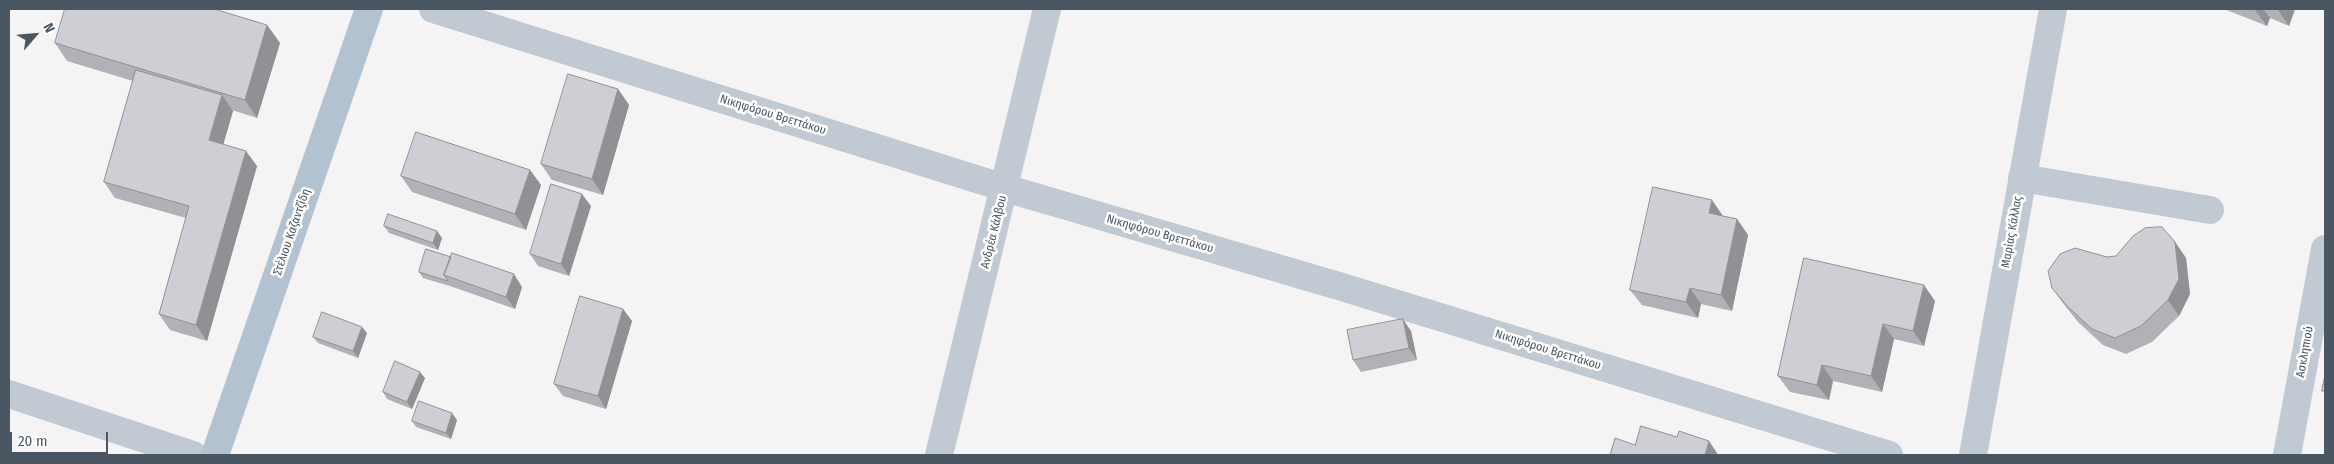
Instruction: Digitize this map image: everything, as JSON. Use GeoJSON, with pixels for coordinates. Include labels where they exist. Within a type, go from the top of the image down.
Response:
{"type":"FeatureCollection","features":[{"type":"Feature","properties":{"kind":"main road","name":"Στέλιου Καζαντζίδη"},"geometry":{"type":"LineString","coordinates":[[215,455],[369,9]]}},
{"type":"Feature","properties":{"kind":"street","name":"Νικηφόρου Βρεττάκου"},"geometry":{"type":"LineString","coordinates":[[433,9],[1005,188],[1352,290],[1889,455]]}},
{"type":"Feature","properties":{"kind":"street","name":"Ανδρέα Κάλβου"},"geometry":{"type":"LineString","coordinates":[[939,455],[1048,9]]}},
{"type":"Feature","properties":{"kind":"street","name":"Μαρίας Κάλλας"},"geometry":{"type":"LineString","coordinates":[[1973,455],[2053,9]]}},
{"type":"Feature","properties":{"kind":"street"},"geometry":{"type":"LineString","coordinates":[[2022,178],[2210,210]]}},
{"type":"Feature","properties":{"kind":"street","name":"Ασκληπιού"},"geometry":{"type":"LineString","coordinates":[[2287,455],[2325,249]]}},
{"type":"Feature","properties":{"kind":"street"},"geometry":{"type":"LineString","coordinates":[[9,394],[193,455]]}},
{"type":"Feature","properties":{"kind":"building"},"geometry":{"type":"Polygon","coordinates":[[[65,9],[214,9],[267,25],[245,100],[55,43],[65,9]]]}},
{"type":"Feature","properties":{"kind":"building"},"geometry":{"type":"Polygon","coordinates":[[[136,70],[222,95],[209,140],[246,151],[196,325],[159,314],[189,206],[104,182],[136,70]]]}},
{"type":"Feature","properties":{"kind":"building"},"geometry":{"type":"Polygon","coordinates":[[[568,74],[618,89],[592,179],[541,164],[568,74]]]}},
{"type":"Feature","properties":{"kind":"building"},"geometry":{"type":"Polygon","coordinates":[[[416,132],[530,170],[515,214],[401,176],[416,132]]]}},
{"type":"Feature","properties":{"kind":"building"},"geometry":{"type":"Polygon","coordinates":[[[551,184],[582,194],[561,264],[530,254],[551,184]]]}},
{"type":"Feature","properties":{"kind":"building"},"geometry":{"type":"Polygon","coordinates":[[[1653,187],[1712,200],[1709,213],[1737,219],[1721,295],[1690,288],[1686,302],[1630,290],[1653,187]]]}},
{"type":"Feature","properties":{"kind":"building"},"geometry":{"type":"Polygon","coordinates":[[[388,214],[437,231],[433,243],[384,226],[388,214]]]}},
{"type":"Feature","properties":{"kind":"building"},"geometry":{"type":"Polygon","coordinates":[[[2162,227],[2175,242],[2179,279],[2168,300],[2141,326],[2115,338],[2092,329],[2067,306],[2052,288],[2048,271],[2060,254],[2075,248],[2107,257],[2116,256],[2133,236],[2145,228],[2162,227]]]}},
{"type":"Feature","properties":{"kind":"building"},"geometry":{"type":"Polygon","coordinates":[[[426,249],[451,257],[444,275],[448,281],[419,272],[426,249]]]}},
{"type":"Feature","properties":{"kind":"building"},"geometry":{"type":"Polygon","coordinates":[[[452,253],[514,274],[506,297],[444,275],[452,253]]]}},
{"type":"Feature","properties":{"kind":"building"},"geometry":{"type":"Polygon","coordinates":[[[1804,258],[1924,285],[1913,331],[1883,324],[1871,376],[1822,365],[1817,385],[1778,376],[1804,258]]]}},
{"type":"Feature","properties":{"kind":"building"},"geometry":{"type":"Polygon","coordinates":[[[580,296],[623,309],[598,396],[554,384],[580,296]]]}},
{"type":"Feature","properties":{"kind":"building"},"geometry":{"type":"Polygon","coordinates":[[[322,312],[362,327],[353,351],[313,337],[322,312]]]}},
{"type":"Feature","properties":{"kind":"building"},"geometry":{"type":"Polygon","coordinates":[[[1403,319],[1409,348],[1353,360],[1347,330],[1403,319]]]}},
{"type":"Feature","properties":{"kind":"building"},"geometry":{"type":"Polygon","coordinates":[[[395,361],[420,372],[407,402],[383,392],[395,361]]]}},
{"type":"Feature","properties":{"kind":"building"},"geometry":{"type":"Polygon","coordinates":[[[2325,375],[2325,391],[2322,391],[2325,375]]]}},
{"type":"Feature","properties":{"kind":"building"},"geometry":{"type":"Polygon","coordinates":[[[419,401],[452,413],[446,433],[412,421],[419,401]]]}},
{"type":"Feature","properties":{"kind":"building"},"geometry":{"type":"Polygon","coordinates":[[[1641,426],[1677,437],[1679,431],[1709,441],[1705,455],[1610,455],[1615,438],[1635,445],[1641,426]]]}}]}
